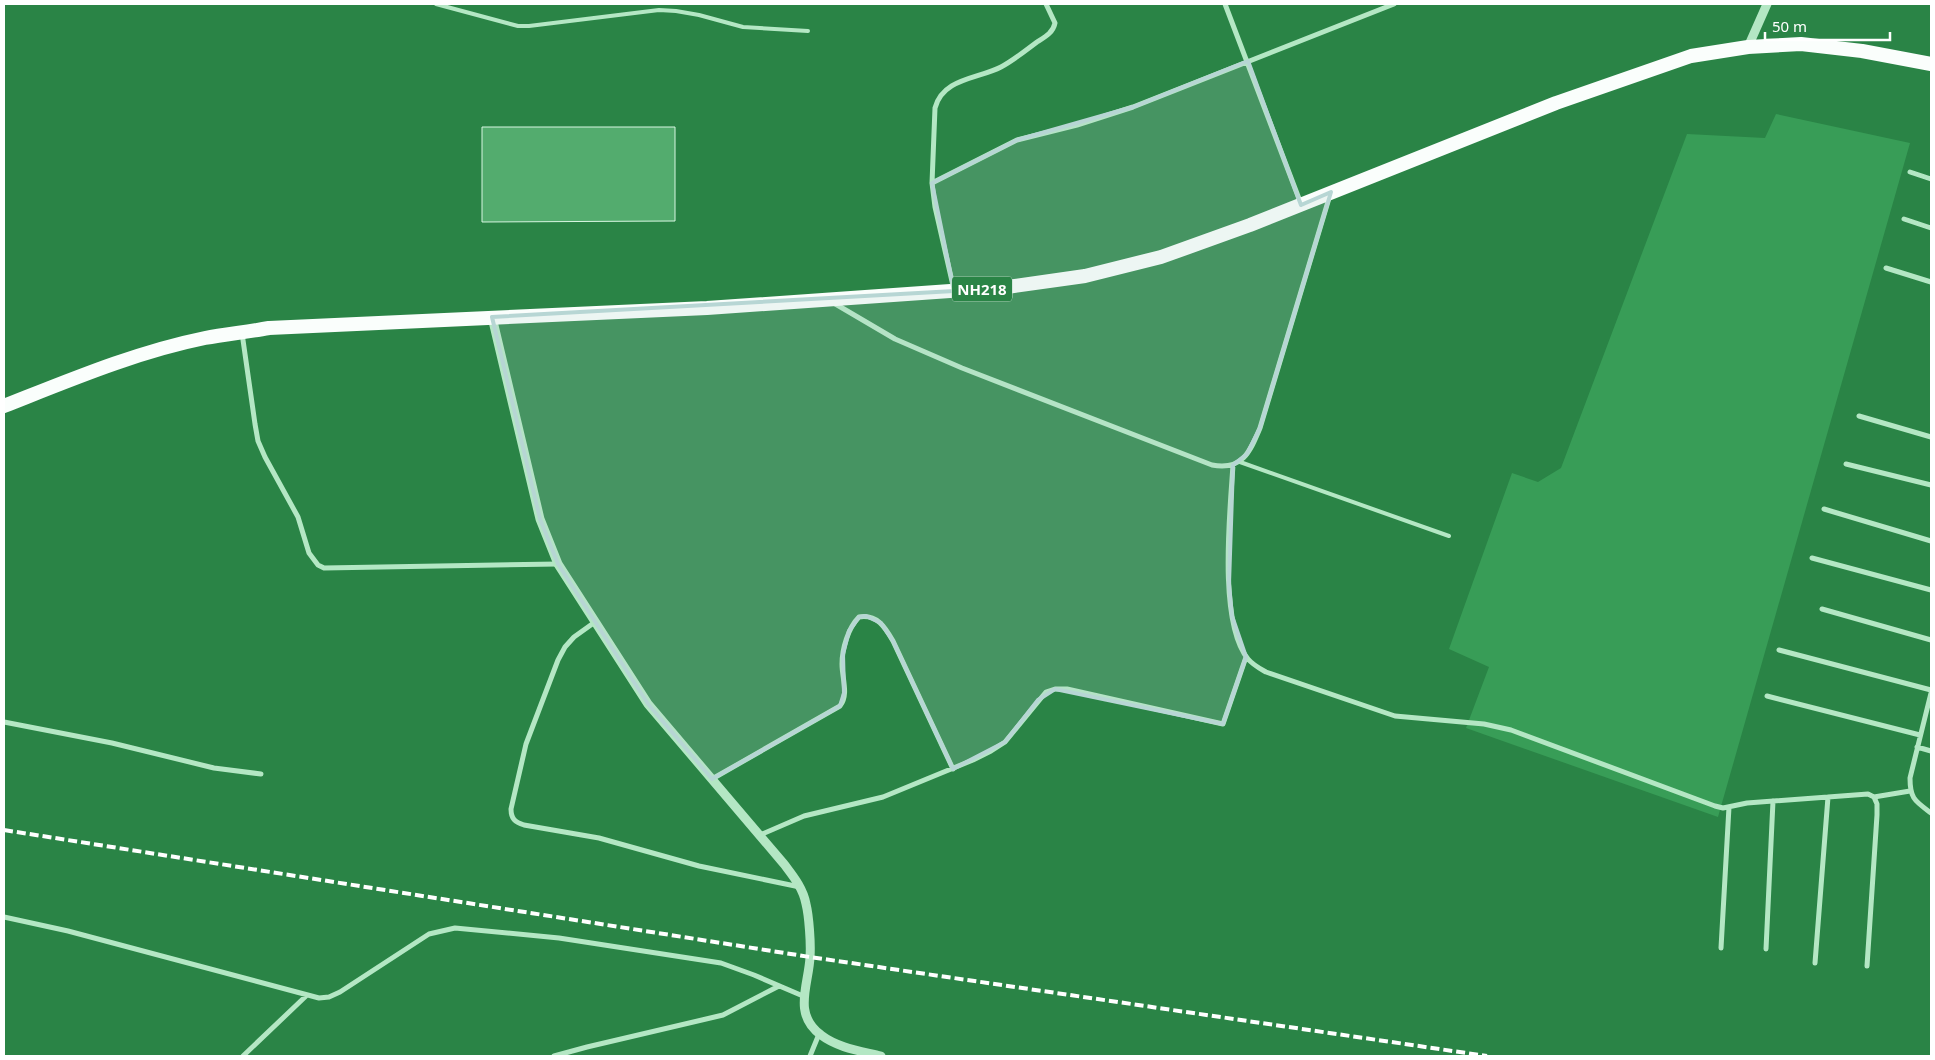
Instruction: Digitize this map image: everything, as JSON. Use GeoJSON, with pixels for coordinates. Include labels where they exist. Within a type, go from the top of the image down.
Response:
{"type":"FeatureCollection","features":[{"type":"Feature","properties":{"kind":"highway","name":"NH218"},"geometry":{"type":"LineString","coordinates":[[4,406],[91,371],[145,354],[205,338],[269,328],[707,308],[1008,287],[1085,276],[1151,260],[1301,204],[1547,106],[1691,56],[1748,47],[1800,44],[1862,51],[1931,64]]}},
{"type":"Feature","properties":{"kind":"street"},"geometry":{"type":"LineString","coordinates":[[954,291],[935,207],[932,183],[935,108],[937,100],[948,88],[1001,67],[1051,33],[1056,23],[1046,4]]}},
{"type":"Feature","properties":{"kind":"street"},"geometry":{"type":"LineString","coordinates":[[1225,4],[1301,204]]}},
{"type":"Feature","properties":{"kind":"street"},"geometry":{"type":"LineString","coordinates":[[932,183],[1017,140],[1077,125],[1124,110],[1394,4]]}},
{"type":"Feature","properties":{"kind":"street"},"geometry":{"type":"LineString","coordinates":[[1748,47],[1767,4]]}},
{"type":"Feature","properties":{"kind":"street"},"geometry":{"type":"LineString","coordinates":[[1910,172],[1931,178]]}},
{"type":"Feature","properties":{"kind":"street"},"geometry":{"type":"LineString","coordinates":[[827,299],[883,333],[962,368],[1212,465],[1222,467],[1233,465],[1240,462],[1253,444],[1260,428],[1331,192]]}},
{"type":"Feature","properties":{"kind":"street"},"geometry":{"type":"LineString","coordinates":[[1904,219],[1931,228]]}},
{"type":"Feature","properties":{"kind":"street"},"geometry":{"type":"LineString","coordinates":[[1886,268],[1931,282]]}},
{"type":"Feature","properties":{"kind":"street"},"geometry":{"type":"LineString","coordinates":[[492,317],[540,519],[558,564],[648,704],[760,835],[800,887],[807,905],[810,957],[803,1003],[809,1021],[819,1034],[834,1044],[882,1056]]}},
{"type":"Feature","properties":{"kind":"street"},"geometry":{"type":"LineString","coordinates":[[242,333],[258,441],[298,518],[309,553],[318,565],[324,568],[558,564]]}},
{"type":"Feature","properties":{"kind":"street"},"geometry":{"type":"LineString","coordinates":[[1859,416],[1931,437]]}},
{"type":"Feature","properties":{"kind":"street"},"geometry":{"type":"LineString","coordinates":[[1846,464],[1931,485]]}},
{"type":"Feature","properties":{"kind":"street"},"geometry":{"type":"LineString","coordinates":[[1233,465],[1228,559],[1232,616],[1238,639],[1246,657],[1266,672],[1382,712],[1411,718],[1484,724],[1511,730],[1705,803],[1723,808],[1747,803],[1868,794],[1874,797],[1910,791]]}},
{"type":"Feature","properties":{"kind":"street"},"geometry":{"type":"LineString","coordinates":[[1824,509],[1931,541]]}},
{"type":"Feature","properties":{"kind":"street"},"geometry":{"type":"LineString","coordinates":[[1812,558],[1931,590]]}},
{"type":"Feature","properties":{"kind":"street"},"geometry":{"type":"LineString","coordinates":[[1822,609],[1931,640]]}},
{"type":"Feature","properties":{"kind":"street"},"geometry":{"type":"LineString","coordinates":[[712,779],[840,706],[843,702],[844,693],[843,654],[849,631],[859,617],[866,616],[873,617],[881,623],[893,641],[953,769]]}},
{"type":"Feature","properties":{"kind":"street"},"geometry":{"type":"LineString","coordinates":[[595,622],[574,637],[565,647],[558,660],[526,744],[511,809],[511,817],[516,822],[524,825],[599,838],[698,866],[800,887]]}},
{"type":"Feature","properties":{"kind":"street"},"geometry":{"type":"LineString","coordinates":[[1779,650],[1931,692],[1910,778],[1910,791],[1914,798],[1931,813]]}},
{"type":"Feature","properties":{"kind":"street"},"geometry":{"type":"LineString","coordinates":[[760,835],[804,816],[883,797],[953,769],[991,751],[1004,742],[1046,692],[1055,689],[1067,689],[1223,724],[1246,657]]}},
{"type":"Feature","properties":{"kind":"street"},"geometry":{"type":"LineString","coordinates":[[1767,696],[1920,735]]}},
{"type":"Feature","properties":{"kind":"street"},"geometry":{"type":"LineString","coordinates":[[4,722],[112,743],[214,768],[261,774]]}},
{"type":"Feature","properties":{"kind":"street"},"geometry":{"type":"LineString","coordinates":[[1917,747],[1931,751]]}},
{"type":"Feature","properties":{"kind":"street"},"geometry":{"type":"LineString","coordinates":[[1815,963],[1828,797]]}},
{"type":"Feature","properties":{"kind":"street"},"geometry":{"type":"LineString","coordinates":[[1867,966],[1877,815],[1874,797]]}},
{"type":"Feature","properties":{"kind":"street"},"geometry":{"type":"LineString","coordinates":[[1766,949],[1773,801]]}},
{"type":"Feature","properties":{"kind":"street"},"geometry":{"type":"LineString","coordinates":[[1721,948],[1729,807]]}},
{"type":"Feature","properties":{"kind":"street"},"geometry":{"type":"LineString","coordinates":[[4,917],[68,930],[319,998],[329,997],[340,992],[429,934],[455,928],[559,938],[721,963],[738,968],[803,996]]}},
{"type":"Feature","properties":{"kind":"street"},"geometry":{"type":"LineString","coordinates":[[554,1056],[723,1015],[779,986]]}},
{"type":"Feature","properties":{"kind":"street"},"geometry":{"type":"LineString","coordinates":[[243,1056],[306,996]]}},
{"type":"Feature","properties":{"kind":"street"},"geometry":{"type":"LineString","coordinates":[[810,1056],[819,1034]]}},
{"type":"Feature","properties":{"kind":"lane"},"geometry":{"type":"LineString","coordinates":[[436,4],[518,26],[659,10],[676,11],[743,26],[808,31]]}},
{"type":"Feature","properties":{"kind":"lane"},"geometry":{"type":"LineString","coordinates":[[1240,462],[1448,536]]}},
{"type":"Feature","properties":{"kind":"highlighted area"},"geometry":{"type":"Polygon","coordinates":[[[1248,61],[1301,205],[1331,192],[1260,428],[1247,454],[1233,465],[1229,584],[1232,616],[1246,657],[1223,724],[1055,689],[1038,700],[1005,742],[953,769],[893,641],[881,623],[866,616],[859,617],[849,631],[843,654],[844,693],[840,706],[712,779],[648,704],[558,564],[540,519],[492,317],[954,291],[932,183],[1017,140],[1133,107],[1248,61]]]}},
{"type":"Feature","properties":{"kind":"green space"},"geometry":{"type":"Polygon","coordinates":[[[1776,114],[1910,143],[1718,817],[1466,728],[1489,667],[1449,649],[1512,473],[1538,482],[1561,468],[1687,134],[1765,138],[1776,114]]]}},
{"type":"Feature","properties":{"kind":"building"},"geometry":{"type":"Polygon","coordinates":[[[482,127],[675,127],[675,221],[482,222],[482,127]]]}},
{"type":"Feature","properties":{"kind":"railway"},"geometry":{"type":"LineString","coordinates":[[4,830],[810,957],[1487,1056]]}}]}
